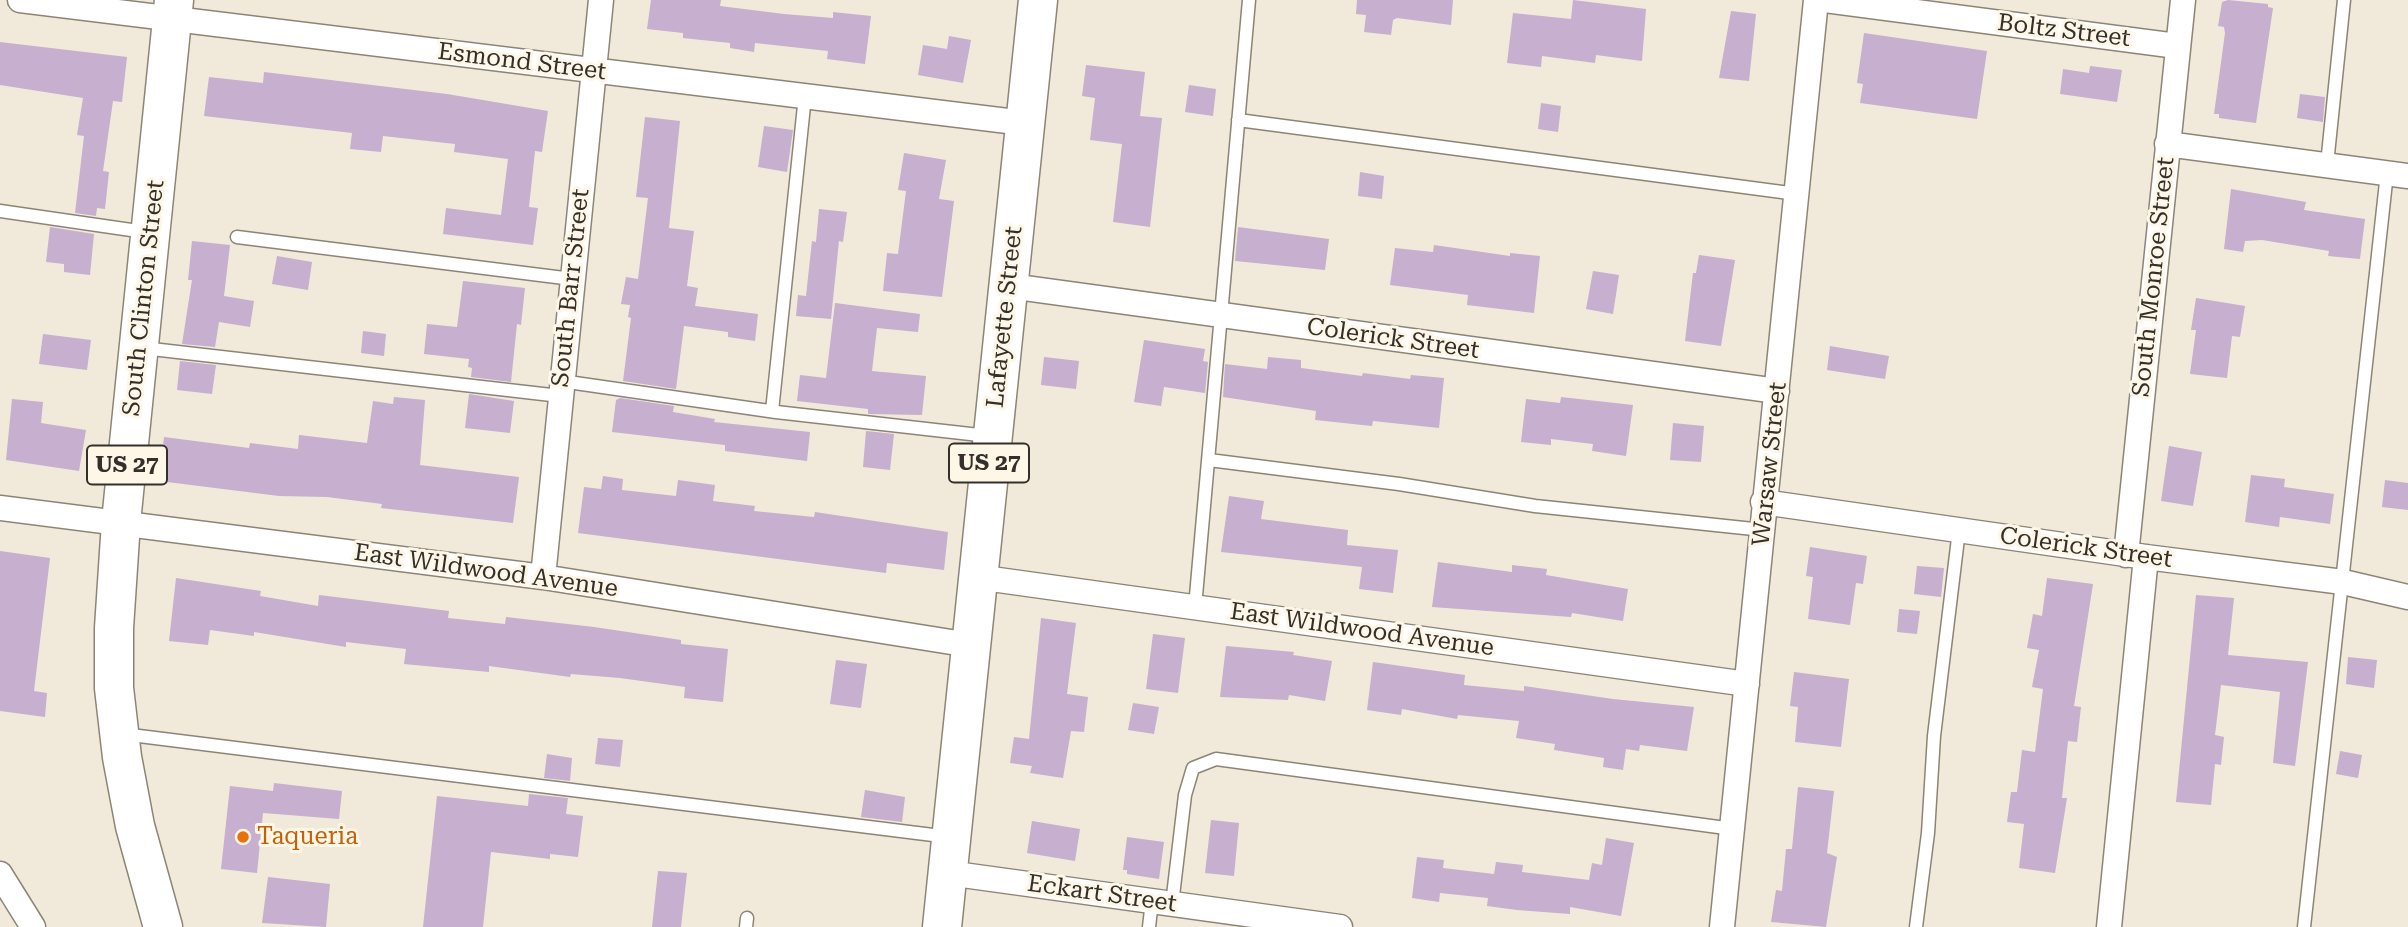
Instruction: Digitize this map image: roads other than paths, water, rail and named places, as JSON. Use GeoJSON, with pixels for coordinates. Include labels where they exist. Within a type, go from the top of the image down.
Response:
{"type":"FeatureCollection","features":[{"type":"Feature","properties":{"kind":"highway","name":"Lafayette Street"},"geometry":{"type":"LineString","coordinates":[[942,927],[1038,0]]}},
{"type":"Feature","properties":{"kind":"highway","name":"South Clinton Street"},"geometry":{"type":"LineString","coordinates":[[163,927],[135,826],[119,734],[114,628],[121,522],[173,10]]}},
{"type":"Feature","properties":{"kind":"street","name":"Esmond Street"},"geometry":{"type":"LineString","coordinates":[[20,0],[173,10],[593,71],[1024,123]]}},
{"type":"Feature","properties":{"kind":"street","name":"South Barr Street"},"geometry":{"type":"LineString","coordinates":[[543,577],[601,0]]}},
{"type":"Feature","properties":{"kind":"street","name":"Warsaw Street"},"geometry":{"type":"LineString","coordinates":[[1722,927],[1816,0]]}},
{"type":"Feature","properties":{"kind":"street","name":"Boltz Street"},"geometry":{"type":"LineString","coordinates":[[1825,0],[2178,46]]}},
{"type":"Feature","properties":{"kind":"street","name":"South Monroe Street"},"geometry":{"type":"LineString","coordinates":[[2109,927],[2167,144],[2183,0]]}},
{"type":"Feature","properties":{"kind":"street"},"geometry":{"type":"LineString","coordinates":[[2167,144],[2397,174]]}},
{"type":"Feature","properties":{"kind":"street","name":"Colerick Street"},"geometry":{"type":"LineString","coordinates":[[1010,286],[1777,391]]}},
{"type":"Feature","properties":{"kind":"street","name":"Colerick Street"},"geometry":{"type":"LineString","coordinates":[[1763,502],[2136,556],[2343,582],[2408,597]]}},
{"type":"Feature","properties":{"kind":"street","name":"East Wildwood Avenue"},"geometry":{"type":"LineString","coordinates":[[0,508],[543,577],[970,645]]}},
{"type":"Feature","properties":{"kind":"street","name":"East Wildwood Avenue"},"geometry":{"type":"LineString","coordinates":[[977,577],[1747,684]]}},
{"type":"Feature","properties":{"kind":"street","name":"Eckart Street"},"geometry":{"type":"LineString","coordinates":[[949,855],[1162,903],[1340,927]]}},
{"type":"Feature","properties":{"kind":"street"},"geometry":{"type":"LineString","coordinates":[[0,874],[33,927]]}},
{"type":"Feature","properties":{"kind":"lane"},"geometry":{"type":"LineString","coordinates":[[1195,607],[1249,0]]}},
{"type":"Feature","properties":{"kind":"lane"},"geometry":{"type":"LineString","coordinates":[[2327,164],[2344,0]]}},
{"type":"Feature","properties":{"kind":"lane"},"geometry":{"type":"LineString","coordinates":[[772,411],[805,96]]}},
{"type":"Feature","properties":{"kind":"lane"},"geometry":{"type":"LineString","coordinates":[[1238,120],[1797,194]]}},
{"type":"Feature","properties":{"kind":"lane"},"geometry":{"type":"LineString","coordinates":[[2304,927],[2343,582],[2397,174]]}},
{"type":"Feature","properties":{"kind":"lane"},"geometry":{"type":"LineString","coordinates":[[0,211],[151,232]]}},
{"type":"Feature","properties":{"kind":"lane"},"geometry":{"type":"LineString","coordinates":[[237,237],[572,279]]}},
{"type":"Feature","properties":{"kind":"lane"},"geometry":{"type":"LineString","coordinates":[[139,348],[772,411],[992,437]]}},
{"type":"Feature","properties":{"kind":"lane"},"geometry":{"type":"LineString","coordinates":[[1209,460],[1399,484],[1548,508],[1763,530]]}},
{"type":"Feature","properties":{"kind":"lane"},"geometry":{"type":"LineString","coordinates":[[1916,927],[1928,833],[1934,736],[1959,530]]}},
{"type":"Feature","properties":{"kind":"lane"},"geometry":{"type":"LineString","coordinates":[[119,734],[949,855]]}},
{"type":"Feature","properties":{"kind":"lane"},"geometry":{"type":"LineString","coordinates":[[1149,927],[1162,903],[1193,768],[1216,759],[1733,829]]}},
{"type":"Feature","properties":{"kind":"place","name":"Taqueria"},"geometry":{"type":"Point","coordinates":[243,837]}}]}
